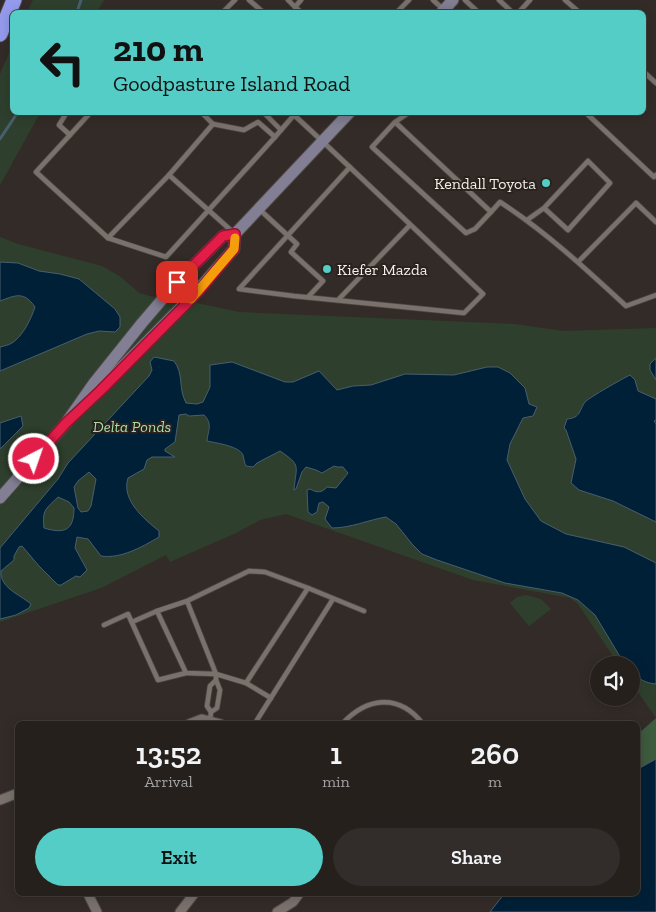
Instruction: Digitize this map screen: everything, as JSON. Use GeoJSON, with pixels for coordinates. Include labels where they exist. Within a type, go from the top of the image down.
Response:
{"type":"FeatureCollection","features":[{"type":"Feature","properties":{"kind":"highway"},"geometry":{"type":"LineString","coordinates":[[0,34],[14,0]]}},
{"type":"Feature","properties":{"kind":"main road"},"geometry":{"type":"LineString","coordinates":[[444,10],[453,0]]}},
{"type":"Feature","properties":{"kind":"main road"},"geometry":{"type":"LineString","coordinates":[[66,423],[94,383],[177,282],[223,236],[235,234],[347,115]]}},
{"type":"Feature","properties":{"kind":"main road"},"geometry":{"type":"LineString","coordinates":[[0,498],[66,423],[198,292],[234,249],[235,234]]}},
{"type":"Feature","properties":{"kind":"street"},"geometry":{"type":"LineString","coordinates":[[199,721],[211,716],[217,721]]}},
{"type":"Feature","properties":{"kind":"street"},"geometry":{"type":"LineString","coordinates":[[0,800],[15,794]]}},
{"type":"Feature","properties":{"kind":"street"},"geometry":{"type":"LineString","coordinates":[[89,896],[97,912]]}},
{"type":"Feature","properties":{"kind":"street"},"geometry":{"type":"LineString","coordinates":[[180,912],[192,896]]}},
{"type":"Feature","properties":{"kind":"street"},"geometry":{"type":"LineString","coordinates":[[277,912],[293,902],[298,896]]}},
{"type":"Feature","properties":{"kind":"lane"},"geometry":{"type":"LineString","coordinates":[[225,10],[235,0]]}},
{"type":"Feature","properties":{"kind":"lane"},"geometry":{"type":"LineString","coordinates":[[249,0],[261,10]]}},
{"type":"Feature","properties":{"kind":"lane"},"geometry":{"type":"LineString","coordinates":[[288,0],[299,10]]}},
{"type":"Feature","properties":{"kind":"lane"},"geometry":{"type":"LineString","coordinates":[[295,7],[301,0]]}},
{"type":"Feature","properties":{"kind":"lane"},"geometry":{"type":"LineString","coordinates":[[399,10],[408,0]]}},
{"type":"Feature","properties":{"kind":"lane"},"geometry":{"type":"LineString","coordinates":[[433,0],[442,10]]}},
{"type":"Feature","properties":{"kind":"lane"},"geometry":{"type":"LineString","coordinates":[[464,0],[476,10]]}},
{"type":"Feature","properties":{"kind":"lane"},"geometry":{"type":"LineString","coordinates":[[499,0],[510,10]]}},
{"type":"Feature","properties":{"kind":"lane"},"geometry":{"type":"LineString","coordinates":[[521,10],[530,0]]}},
{"type":"Feature","properties":{"kind":"lane"},"geometry":{"type":"LineString","coordinates":[[565,0],[577,10]]}},
{"type":"Feature","properties":{"kind":"lane"},"geometry":{"type":"LineString","coordinates":[[646,74],[656,83]]}},
{"type":"Feature","properties":{"kind":"lane"},"geometry":{"type":"LineString","coordinates":[[65,115],[59,125],[70,135]]}},
{"type":"Feature","properties":{"kind":"lane"},"geometry":{"type":"LineString","coordinates":[[88,115],[36,172],[108,238],[166,257],[294,115]]}},
{"type":"Feature","properties":{"kind":"lane"},"geometry":{"type":"LineString","coordinates":[[204,115],[213,124],[244,130],[258,122],[275,137]]}},
{"type":"Feature","properties":{"kind":"lane"},"geometry":{"type":"LineString","coordinates":[[266,115],[281,130]]}},
{"type":"Feature","properties":{"kind":"lane"},"geometry":{"type":"LineString","coordinates":[[296,115],[483,294],[464,313],[308,298],[239,289],[350,167]]}},
{"type":"Feature","properties":{"kind":"lane"},"geometry":{"type":"LineString","coordinates":[[406,115],[395,122],[372,147],[466,233],[475,229],[500,202],[528,220],[626,306],[656,295]]}},
{"type":"Feature","properties":{"kind":"lane"},"geometry":{"type":"LineString","coordinates":[[588,115],[654,177],[656,175]]}},
{"type":"Feature","properties":{"kind":"lane"},"geometry":{"type":"LineString","coordinates":[[395,122],[491,212]]}},
{"type":"Feature","properties":{"kind":"lane"},"geometry":{"type":"LineString","coordinates":[[108,238],[169,175],[213,124]]}},
{"type":"Feature","properties":{"kind":"lane"},"geometry":{"type":"LineString","coordinates":[[528,220],[544,208],[588,162],[610,183],[568,230],[544,208]]}},
{"type":"Feature","properties":{"kind":"lane"},"geometry":{"type":"LineString","coordinates":[[169,175],[235,234]]}},
{"type":"Feature","properties":{"kind":"lane"},"geometry":{"type":"LineString","coordinates":[[578,262],[636,203],[656,222]]}},
{"type":"Feature","properties":{"kind":"lane"},"geometry":{"type":"LineString","coordinates":[[259,209],[297,244],[291,252],[322,281],[308,298]]}},
{"type":"Feature","properties":{"kind":"lane"},"geometry":{"type":"LineString","coordinates":[[338,300],[410,225]]}},
{"type":"Feature","properties":{"kind":"lane"},"geometry":{"type":"LineString","coordinates":[[132,622],[187,601],[249,571],[265,572],[364,611]]}},
{"type":"Feature","properties":{"kind":"lane"},"geometry":{"type":"LineString","coordinates":[[246,683],[308,588]]}},
{"type":"Feature","properties":{"kind":"lane"},"geometry":{"type":"LineString","coordinates":[[256,720],[333,599]]}},
{"type":"Feature","properties":{"kind":"lane"},"geometry":{"type":"LineString","coordinates":[[187,601],[216,674],[220,690],[217,708],[211,716],[206,706],[210,686],[216,680]]}},
{"type":"Feature","properties":{"kind":"lane"},"geometry":{"type":"LineString","coordinates":[[157,612],[186,673]]}},
{"type":"Feature","properties":{"kind":"lane"},"geometry":{"type":"LineString","coordinates":[[104,625],[128,614],[158,680],[186,673],[216,674],[246,683],[271,698]]}},
{"type":"Feature","properties":{"kind":"lane"},"geometry":{"type":"LineString","coordinates":[[346,721],[364,706],[382,702],[391,702],[408,709],[421,721]]}},
{"type":"Feature","properties":{"kind":"green space"},"geometry":{"type":"Polygon","coordinates":[[[33,0],[104,0],[98,10],[28,10],[33,0]]]}},
{"type":"Feature","properties":{"kind":"green space"},"geometry":{"type":"Polygon","coordinates":[[[10,51],[10,115],[39,115],[0,185],[0,74],[10,51]]]}},
{"type":"Feature","properties":{"kind":"green space","name":"Delta Ponds"},"geometry":{"type":"Polygon","coordinates":[[[0,237],[18,244],[102,266],[121,277],[139,293],[239,312],[514,324],[564,331],[656,328],[656,718],[640,695],[640,656],[613,656],[578,604],[570,598],[473,580],[286,514],[260,520],[236,533],[170,562],[166,555],[101,588],[0,622],[0,237]]]}},
{"type":"Feature","properties":{"kind":"green space"},"geometry":{"type":"Polygon","coordinates":[[[526,595],[541,599],[551,609],[529,626],[510,603],[517,597],[526,595]]]}},
{"type":"Feature","properties":{"kind":"green space"},"geometry":{"type":"Polygon","coordinates":[[[656,718],[656,759],[640,768],[640,732],[656,718]]]}},
{"type":"Feature","properties":{"kind":"water"},"geometry":{"type":"Polygon","coordinates":[[[0,262],[18,263],[39,271],[79,279],[115,309],[120,317],[120,327],[115,332],[99,331],[87,334],[0,371],[0,347],[11,344],[20,336],[29,322],[35,307],[23,296],[15,296],[0,301],[0,262]]]}},
{"type":"Feature","properties":{"kind":"water"},"geometry":{"type":"Polygon","coordinates":[[[154,357],[174,361],[179,371],[182,392],[186,403],[197,404],[203,402],[210,387],[210,365],[232,362],[285,382],[293,382],[319,371],[337,390],[353,386],[371,385],[405,374],[454,375],[487,367],[498,367],[510,373],[525,388],[529,404],[537,407],[533,416],[523,418],[510,444],[507,460],[525,499],[541,521],[566,534],[624,547],[656,563],[656,684],[640,679],[640,656],[620,656],[595,615],[578,600],[562,593],[505,583],[422,554],[396,524],[386,517],[346,527],[332,528],[325,519],[329,507],[323,502],[319,503],[317,512],[312,515],[308,512],[307,490],[319,492],[327,487],[336,488],[348,473],[343,467],[334,466],[322,473],[306,467],[294,490],[296,467],[292,460],[280,451],[253,467],[246,466],[243,455],[237,449],[207,441],[209,424],[204,415],[179,415],[175,442],[165,449],[165,451],[175,457],[152,457],[147,460],[144,469],[128,478],[128,494],[131,501],[141,515],[159,531],[159,537],[146,545],[124,554],[101,556],[88,539],[77,537],[75,548],[87,570],[80,577],[76,576],[61,585],[58,585],[39,566],[22,546],[19,547],[14,560],[1,571],[2,577],[11,590],[31,604],[29,608],[16,615],[0,619],[0,548],[58,479],[68,463],[149,376],[152,370],[150,362],[154,357]],[[89,472],[74,487],[78,508],[81,512],[88,511],[91,506],[96,479],[89,472]],[[58,497],[50,504],[44,513],[44,528],[57,531],[70,526],[74,516],[74,508],[69,502],[58,497]]]}},
{"type":"Feature","properties":{"kind":"water"},"geometry":{"type":"Polygon","coordinates":[[[656,358],[656,380],[650,370],[650,364],[656,358]]]}},
{"type":"Feature","properties":{"kind":"water"},"geometry":{"type":"Polygon","coordinates":[[[630,375],[635,380],[638,391],[656,399],[656,420],[654,421],[656,424],[656,522],[613,501],[579,490],[571,483],[576,459],[564,428],[567,419],[575,417],[585,402],[630,375]]]}},
{"type":"Feature","properties":{"kind":"water"},"geometry":{"type":"Polygon","coordinates":[[[21,416],[23,426],[0,449],[0,423],[21,416]]]}},
{"type":"Feature","properties":{"kind":"water"},"geometry":{"type":"Polygon","coordinates":[[[656,759],[656,912],[490,912],[502,896],[640,896],[640,768],[656,759]]]}},
{"type":"Feature","properties":{"kind":"waterway"},"geometry":{"type":"LineString","coordinates":[[78,10],[81,0]]}},
{"type":"Feature","properties":{"kind":"waterway"},"geometry":{"type":"LineString","coordinates":[[0,139],[16,115]]}},
{"type":"Feature","properties":{"kind":"slow traffic"},"geometry":{"type":"LineString","coordinates":[[191,299],[234,249],[235,238]]}},
{"type":"Feature","properties":{"kind":"place","name":"Kendall Toyota"},"geometry":{"type":"Point","coordinates":[546,183]}},
{"type":"Feature","properties":{"kind":"place","name":"Kiefer Mazda"},"geometry":{"type":"Point","coordinates":[327,269]}},
{"type":"Feature","properties":{"kind":"route"},"geometry":{"type":"LineString","coordinates":[[34,459],[66,423],[198,292],[234,249],[235,234],[223,236],[177,282]]}}]}
